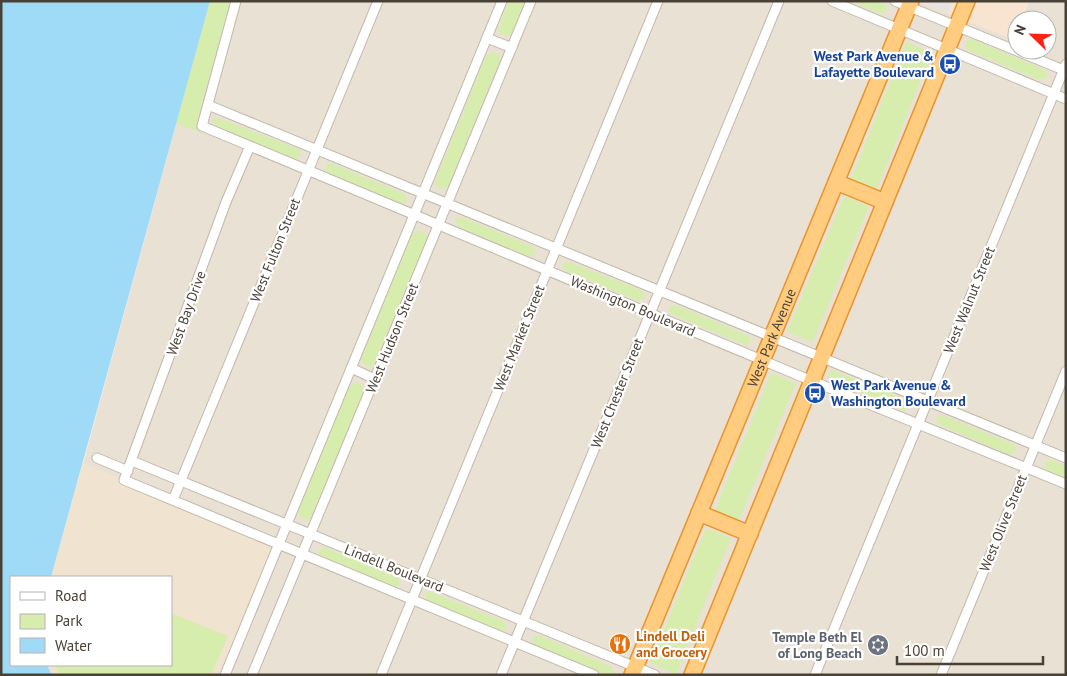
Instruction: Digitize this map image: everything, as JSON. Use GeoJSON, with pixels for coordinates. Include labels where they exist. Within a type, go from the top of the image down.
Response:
{"type":"FeatureCollection","features":[{"type":"Feature","properties":{"kind":"highway"},"geometry":{"type":"LineString","coordinates":[[692,675],[967,1]]}},
{"type":"Feature","properties":{"kind":"highway","name":"West Park Avenue"},"geometry":{"type":"LineString","coordinates":[[634,671],[899,29],[905,3]]}},
{"type":"Feature","properties":{"kind":"highway"},"geometry":{"type":"LineString","coordinates":[[836,182],[885,202]]}},
{"type":"Feature","properties":{"kind":"highway"},"geometry":{"type":"LineString","coordinates":[[699,513],[750,534]]}},
{"type":"Feature","properties":{"kind":"street"},"geometry":{"type":"LineString","coordinates":[[208,104],[236,1]]}},
{"type":"Feature","properties":{"kind":"street","name":"West Fulton Street"},"geometry":{"type":"LineString","coordinates":[[173,500],[378,1]]}},
{"type":"Feature","properties":{"kind":"street","name":"West Hudson Street"},"geometry":{"type":"LineString","coordinates":[[224,675],[502,1]]}},
{"type":"Feature","properties":{"kind":"street","name":"West Hudson Street"},"geometry":{"type":"LineString","coordinates":[[252,675],[531,1]]}},
{"type":"Feature","properties":{"kind":"street","name":"West Market Street"},"geometry":{"type":"LineString","coordinates":[[381,675],[658,1]]}},
{"type":"Feature","properties":{"kind":"street","name":"West Chester Street"},"geometry":{"type":"LineString","coordinates":[[501,675],[779,1]]}},
{"type":"Feature","properties":{"kind":"street"},"geometry":{"type":"LineString","coordinates":[[832,1],[1066,99]]}},
{"type":"Feature","properties":{"kind":"street"},"geometry":{"type":"LineString","coordinates":[[905,3],[957,27],[1065,68]]}},
{"type":"Feature","properties":{"kind":"street"},"geometry":{"type":"LineString","coordinates":[[487,38],[512,48]]}},
{"type":"Feature","properties":{"kind":"street","name":"West Walnut Street"},"geometry":{"type":"LineString","coordinates":[[815,675],[928,402],[1052,94],[1065,68]]}},
{"type":"Feature","properties":{"kind":"street","name":"Washington Boulevard"},"geometry":{"type":"LineString","coordinates":[[1066,458],[208,104],[202,126],[812,381],[1066,484]]}},
{"type":"Feature","properties":{"kind":"street","name":"West Bay Drive"},"geometry":{"type":"LineString","coordinates":[[126,475],[226,202],[250,146]]}},
{"type":"Feature","properties":{"kind":"street"},"geometry":{"type":"LineString","coordinates":[[351,368],[375,378]]}},
{"type":"Feature","properties":{"kind":"street","name":"West Olive Street"},"geometry":{"type":"LineString","coordinates":[[941,675],[1066,371]]}},
{"type":"Feature","properties":{"kind":"street","name":"Lindell Boulevard"},"geometry":{"type":"LineString","coordinates":[[97,458],[173,500],[594,675]]}},
{"type":"Feature","properties":{"kind":"street","name":"Lindell Boulevard"},"geometry":{"type":"LineString","coordinates":[[132,461],[523,621],[634,671],[655,675]]}},
{"type":"Feature","properties":{"kind":"shaded area"},"geometry":{"type":"Polygon","coordinates":[[[210,1],[918,1],[1007,37],[1007,60],[1057,60],[1057,10],[1025,10],[1029,1],[1066,1],[1066,675],[227,675],[124,480],[83,464],[210,1]]]}},
{"type":"Feature","properties":{"kind":"shaded area"},"geometry":{"type":"Polygon","coordinates":[[[918,1],[1029,1],[1025,10],[1007,10],[1007,37],[918,1]]]}},
{"type":"Feature","properties":{"kind":"shaded area"},"geometry":{"type":"Polygon","coordinates":[[[924,1],[953,1],[948,13],[923,3],[924,1]]]}},
{"type":"Feature","properties":{"kind":"shaded area"},"geometry":{"type":"Polygon","coordinates":[[[83,463],[283,546],[230,675],[52,675],[48,666],[172,666],[172,576],[51,576],[83,463]]]}},
{"type":"Feature","properties":{"kind":"green space"},"geometry":{"type":"Polygon","coordinates":[[[210,1],[230,1],[200,112],[198,123],[201,133],[176,123],[210,1]]]}},
{"type":"Feature","properties":{"kind":"green space"},"geometry":{"type":"Polygon","coordinates":[[[509,1],[525,1],[511,35],[508,36],[501,35],[498,29],[509,1]]]}},
{"type":"Feature","properties":{"kind":"green space"},"geometry":{"type":"Polygon","coordinates":[[[850,1],[877,1],[886,5],[887,11],[882,14],[850,1]]]}},
{"type":"Feature","properties":{"kind":"green space"},"geometry":{"type":"Polygon","coordinates":[[[972,39],[1007,54],[1007,60],[1022,60],[1043,69],[1047,73],[1047,77],[1039,80],[968,50],[965,47],[967,40],[972,39]]]}},
{"type":"Feature","properties":{"kind":"green space"},"geometry":{"type":"Polygon","coordinates":[[[906,42],[932,52],[877,189],[851,179],[906,42]]]}},
{"type":"Feature","properties":{"kind":"green space"},"geometry":{"type":"Polygon","coordinates":[[[493,52],[500,56],[500,61],[448,187],[441,189],[435,185],[435,182],[486,56],[493,52]]]}},
{"type":"Feature","properties":{"kind":"green space"},"geometry":{"type":"Polygon","coordinates":[[[216,117],[299,149],[301,156],[295,160],[216,126],[213,123],[213,119],[216,117]]]}},
{"type":"Feature","properties":{"kind":"green space"},"geometry":{"type":"Polygon","coordinates":[[[328,164],[405,194],[407,201],[402,204],[327,173],[325,169],[328,164]]]}},
{"type":"Feature","properties":{"kind":"green space"},"geometry":{"type":"Polygon","coordinates":[[[844,196],[869,206],[813,342],[787,332],[844,196]]]}},
{"type":"Feature","properties":{"kind":"green space"},"geometry":{"type":"Polygon","coordinates":[[[461,217],[534,247],[535,253],[529,257],[457,226],[455,220],[461,217]]]}},
{"type":"Feature","properties":{"kind":"green space"},"geometry":{"type":"Polygon","coordinates":[[[419,230],[426,234],[427,239],[374,365],[371,367],[364,365],[361,360],[412,234],[419,230]]]}},
{"type":"Feature","properties":{"kind":"green space"},"geometry":{"type":"Polygon","coordinates":[[[567,261],[643,291],[645,298],[639,301],[564,270],[562,265],[567,261]]]}},
{"type":"Feature","properties":{"kind":"green space"},"geometry":{"type":"Polygon","coordinates":[[[671,305],[749,336],[751,342],[746,345],[671,314],[668,312],[671,305]]]}},
{"type":"Feature","properties":{"kind":"green space"},"geometry":{"type":"Polygon","coordinates":[[[833,370],[909,401],[910,407],[905,411],[830,380],[828,374],[833,370]]]}},
{"type":"Feature","properties":{"kind":"green space"},"geometry":{"type":"Polygon","coordinates":[[[771,373],[796,383],[739,520],[715,510],[771,373]]]}},
{"type":"Feature","properties":{"kind":"green space"},"geometry":{"type":"Polygon","coordinates":[[[356,382],[363,387],[364,391],[311,519],[305,520],[301,518],[298,512],[349,387],[356,382]]]}},
{"type":"Feature","properties":{"kind":"green space"},"geometry":{"type":"Polygon","coordinates":[[[939,415],[1015,445],[1016,451],[1010,455],[938,424],[936,418],[939,415]]]}},
{"type":"Feature","properties":{"kind":"green space"},"geometry":{"type":"Polygon","coordinates":[[[1049,459],[1066,466],[1066,478],[1046,469],[1045,463],[1049,459]]]}},
{"type":"Feature","properties":{"kind":"green space"},"geometry":{"type":"Polygon","coordinates":[[[706,528],[731,538],[676,674],[650,663],[706,528]]]}},
{"type":"Feature","properties":{"kind":"green space"},"geometry":{"type":"Polygon","coordinates":[[[324,547],[398,578],[400,584],[395,588],[320,557],[318,551],[324,547]]]}},
{"type":"Feature","properties":{"kind":"green space"},"geometry":{"type":"Polygon","coordinates":[[[427,592],[505,622],[507,628],[502,632],[427,601],[425,594],[427,592]]]}},
{"type":"Feature","properties":{"kind":"green space"},"geometry":{"type":"Polygon","coordinates":[[[172,613],[228,636],[211,675],[59,675],[55,666],[172,666],[172,613]]]}},
{"type":"Feature","properties":{"kind":"green space"},"geometry":{"type":"Polygon","coordinates":[[[538,635],[612,667],[614,673],[612,675],[605,675],[535,646],[532,639],[538,635]]]}},
{"type":"Feature","properties":{"kind":"water"},"geometry":{"type":"Polygon","coordinates":[[[1,1],[210,1],[51,576],[10,576],[10,666],[48,666],[52,675],[1,675],[1,1]]]}},
{"type":"Feature","properties":{"kind":"place","name":"West Park Avenue & Lafayette Boulevard"},"geometry":{"type":"Point","coordinates":[950,64]}},
{"type":"Feature","properties":{"kind":"place","name":"West Park Avenue & Washington Boulevard"},"geometry":{"type":"Point","coordinates":[815,393]}},
{"type":"Feature","properties":{"kind":"place","name":"Lindell Deli and Grocery"},"geometry":{"type":"Point","coordinates":[620,644]}},
{"type":"Feature","properties":{"kind":"place","name":"Temple Beth El of Long Beach"},"geometry":{"type":"Point","coordinates":[878,645]}}]}
